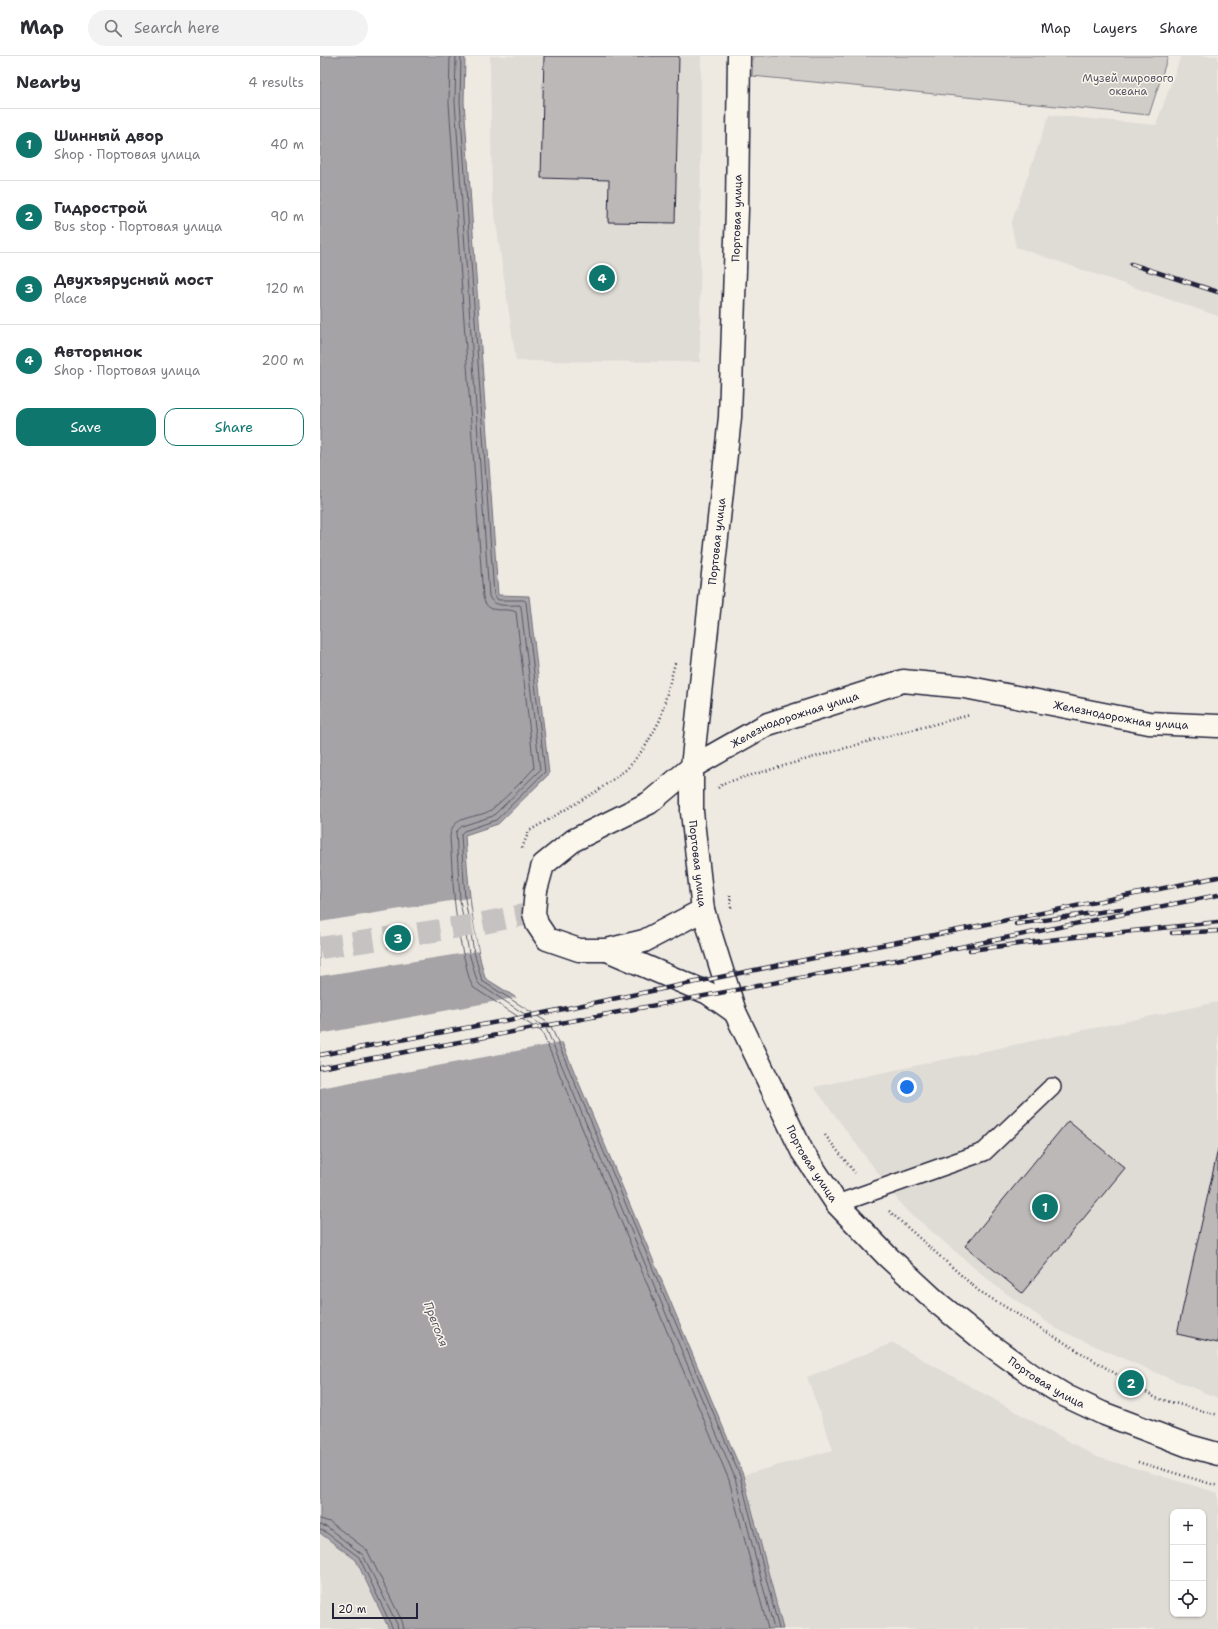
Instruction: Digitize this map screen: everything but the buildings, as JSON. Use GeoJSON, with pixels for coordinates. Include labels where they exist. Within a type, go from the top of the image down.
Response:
{"type":"FeatureCollection","features":[{"type":"Feature","properties":{"kind":"main road","name":"Портовая улица"},"geometry":{"type":"LineString","coordinates":[[739,56],[737,209],[730,417],[692,767],[692,812],[703,910],[735,1012],[802,1151],[837,1204],[887,1256],[939,1304],[982,1339],[1033,1376],[1066,1396],[1102,1413],[1189,1446],[1218,1454]]}},
{"type":"Feature","properties":{"kind":"main road","name":"Железнодорожная улица"},"geometry":{"type":"LineString","coordinates":[[703,910],[644,941],[606,950],[579,950],[547,939],[537,924],[534,913],[536,890],[543,865],[574,840],[649,803],[692,767],[768,724],[903,680],[965,688],[1149,723],[1218,726]]}},
{"type":"Feature","properties":{"kind":"main road","name":"Железнодорожная улица"},"geometry":{"type":"LineString","coordinates":[[606,950],[708,993],[735,1012]]}},
{"type":"Feature","properties":{"kind":"lane"},"geometry":{"type":"LineString","coordinates":[[837,1204],[984,1152],[1052,1087]]}},
{"type":"Feature","properties":{"kind":"path"},"geometry":{"type":"LineString","coordinates":[[521,851],[529,831],[597,791],[627,769],[645,747],[660,720],[676,660]]}},
{"type":"Feature","properties":{"kind":"path"},"geometry":{"type":"LineString","coordinates":[[715,790],[724,783],[877,738],[975,714]]}},
{"type":"Feature","properties":{"kind":"path"},"geometry":{"type":"LineString","coordinates":[[729,889],[732,912]]}},
{"type":"Feature","properties":{"kind":"path"},"geometry":{"type":"LineString","coordinates":[[824,1133],[869,1192],[979,1291],[1156,1398],[1218,1415]]}},
{"type":"Feature","properties":{"kind":"path"},"geometry":{"type":"LineString","coordinates":[[1138,1462],[1218,1486]]}},
{"type":"Feature","properties":{"kind":"shaded area"},"geometry":{"type":"Polygon","coordinates":[[[490,56],[701,56],[700,362],[516,361],[492,195],[490,56]]]}},
{"type":"Feature","properties":{"kind":"shaded area"},"geometry":{"type":"Polygon","coordinates":[[[1181,56],[1218,56],[1218,316],[1016,247],[1011,224],[1049,115],[1156,125],[1181,56]]]}},
{"type":"Feature","properties":{"kind":"shaded area"},"geometry":{"type":"Polygon","coordinates":[[[1218,1002],[1218,1398],[1154,1372],[1057,1329],[997,1287],[903,1207],[814,1087],[1218,1002]]]}},
{"type":"Feature","properties":{"kind":"shaded area"},"geometry":{"type":"Polygon","coordinates":[[[893,1343],[1097,1457],[1218,1493],[1218,1629],[783,1629],[744,1475],[833,1450],[807,1377],[893,1343]]]}},
{"type":"Feature","properties":{"kind":"shaded area"},"geometry":{"type":"Polygon","coordinates":[[[320,1533],[356,1560],[389,1629],[320,1629],[320,1533]]]}},
{"type":"Feature","properties":{"kind":"green space","name":"Музей мирового океана"},"geometry":{"type":"Polygon","coordinates":[[[753,56],[1168,56],[1149,115],[752,76],[753,56]]]}},
{"type":"Feature","properties":{"kind":"water","name":"Преголя"},"geometry":{"type":"Polygon","coordinates":[[[320,56],[465,56],[464,102],[498,595],[529,596],[549,774],[498,824],[465,835],[469,889],[477,943],[485,978],[553,1021],[743,1475],[783,1629],[389,1629],[356,1560],[320,1533],[320,56]]]}},
{"type":"Feature","properties":{"kind":"pier"},"geometry":{"type":"Polygon","coordinates":[[[469,898],[478,951],[320,976],[320,922],[469,898]]]}},
{"type":"Feature","properties":{"kind":"pier"},"geometry":{"type":"Polygon","coordinates":[[[519,997],[555,1020],[564,1042],[320,1088],[320,1034],[519,997]]]}},
{"type":"Feature","properties":{"kind":"tunnel"},"geometry":{"type":"LineString","coordinates":[[320,948],[473,925],[534,913]]}},
{"type":"Feature","properties":{"kind":"railway"},"geometry":{"type":"LineString","coordinates":[[1131,264],[1218,292]]}},
{"type":"Feature","properties":{"kind":"railway"},"geometry":{"type":"LineString","coordinates":[[320,1055],[519,1018],[1218,877]]}},
{"type":"Feature","properties":{"kind":"railway"},"geometry":{"type":"LineString","coordinates":[[320,1068],[896,960],[1218,895]]}},
{"type":"Feature","properties":{"kind":"railway"},"geometry":{"type":"LineString","coordinates":[[1016,924],[1121,909]]}},
{"type":"Feature","properties":{"kind":"railway"},"geometry":{"type":"LineString","coordinates":[[970,950],[1218,922]]}},
{"type":"Feature","properties":{"kind":"railway"},"geometry":{"type":"LineString","coordinates":[[1172,933],[1218,931]]}},
{"type":"Feature","properties":{"kind":"place","name":"Авторынок"},"geometry":{"type":"Point","coordinates":[602,278]}},
{"type":"Feature","properties":{"kind":"place","name":"Двухъярусный мост"},"geometry":{"type":"Point","coordinates":[398,938]}},
{"type":"Feature","properties":{"kind":"place","name":"Шинный двор"},"geometry":{"type":"Point","coordinates":[1045,1207]}},
{"type":"Feature","properties":{"kind":"place","name":"Гидрострой"},"geometry":{"type":"Point","coordinates":[1131,1383]}}]}
